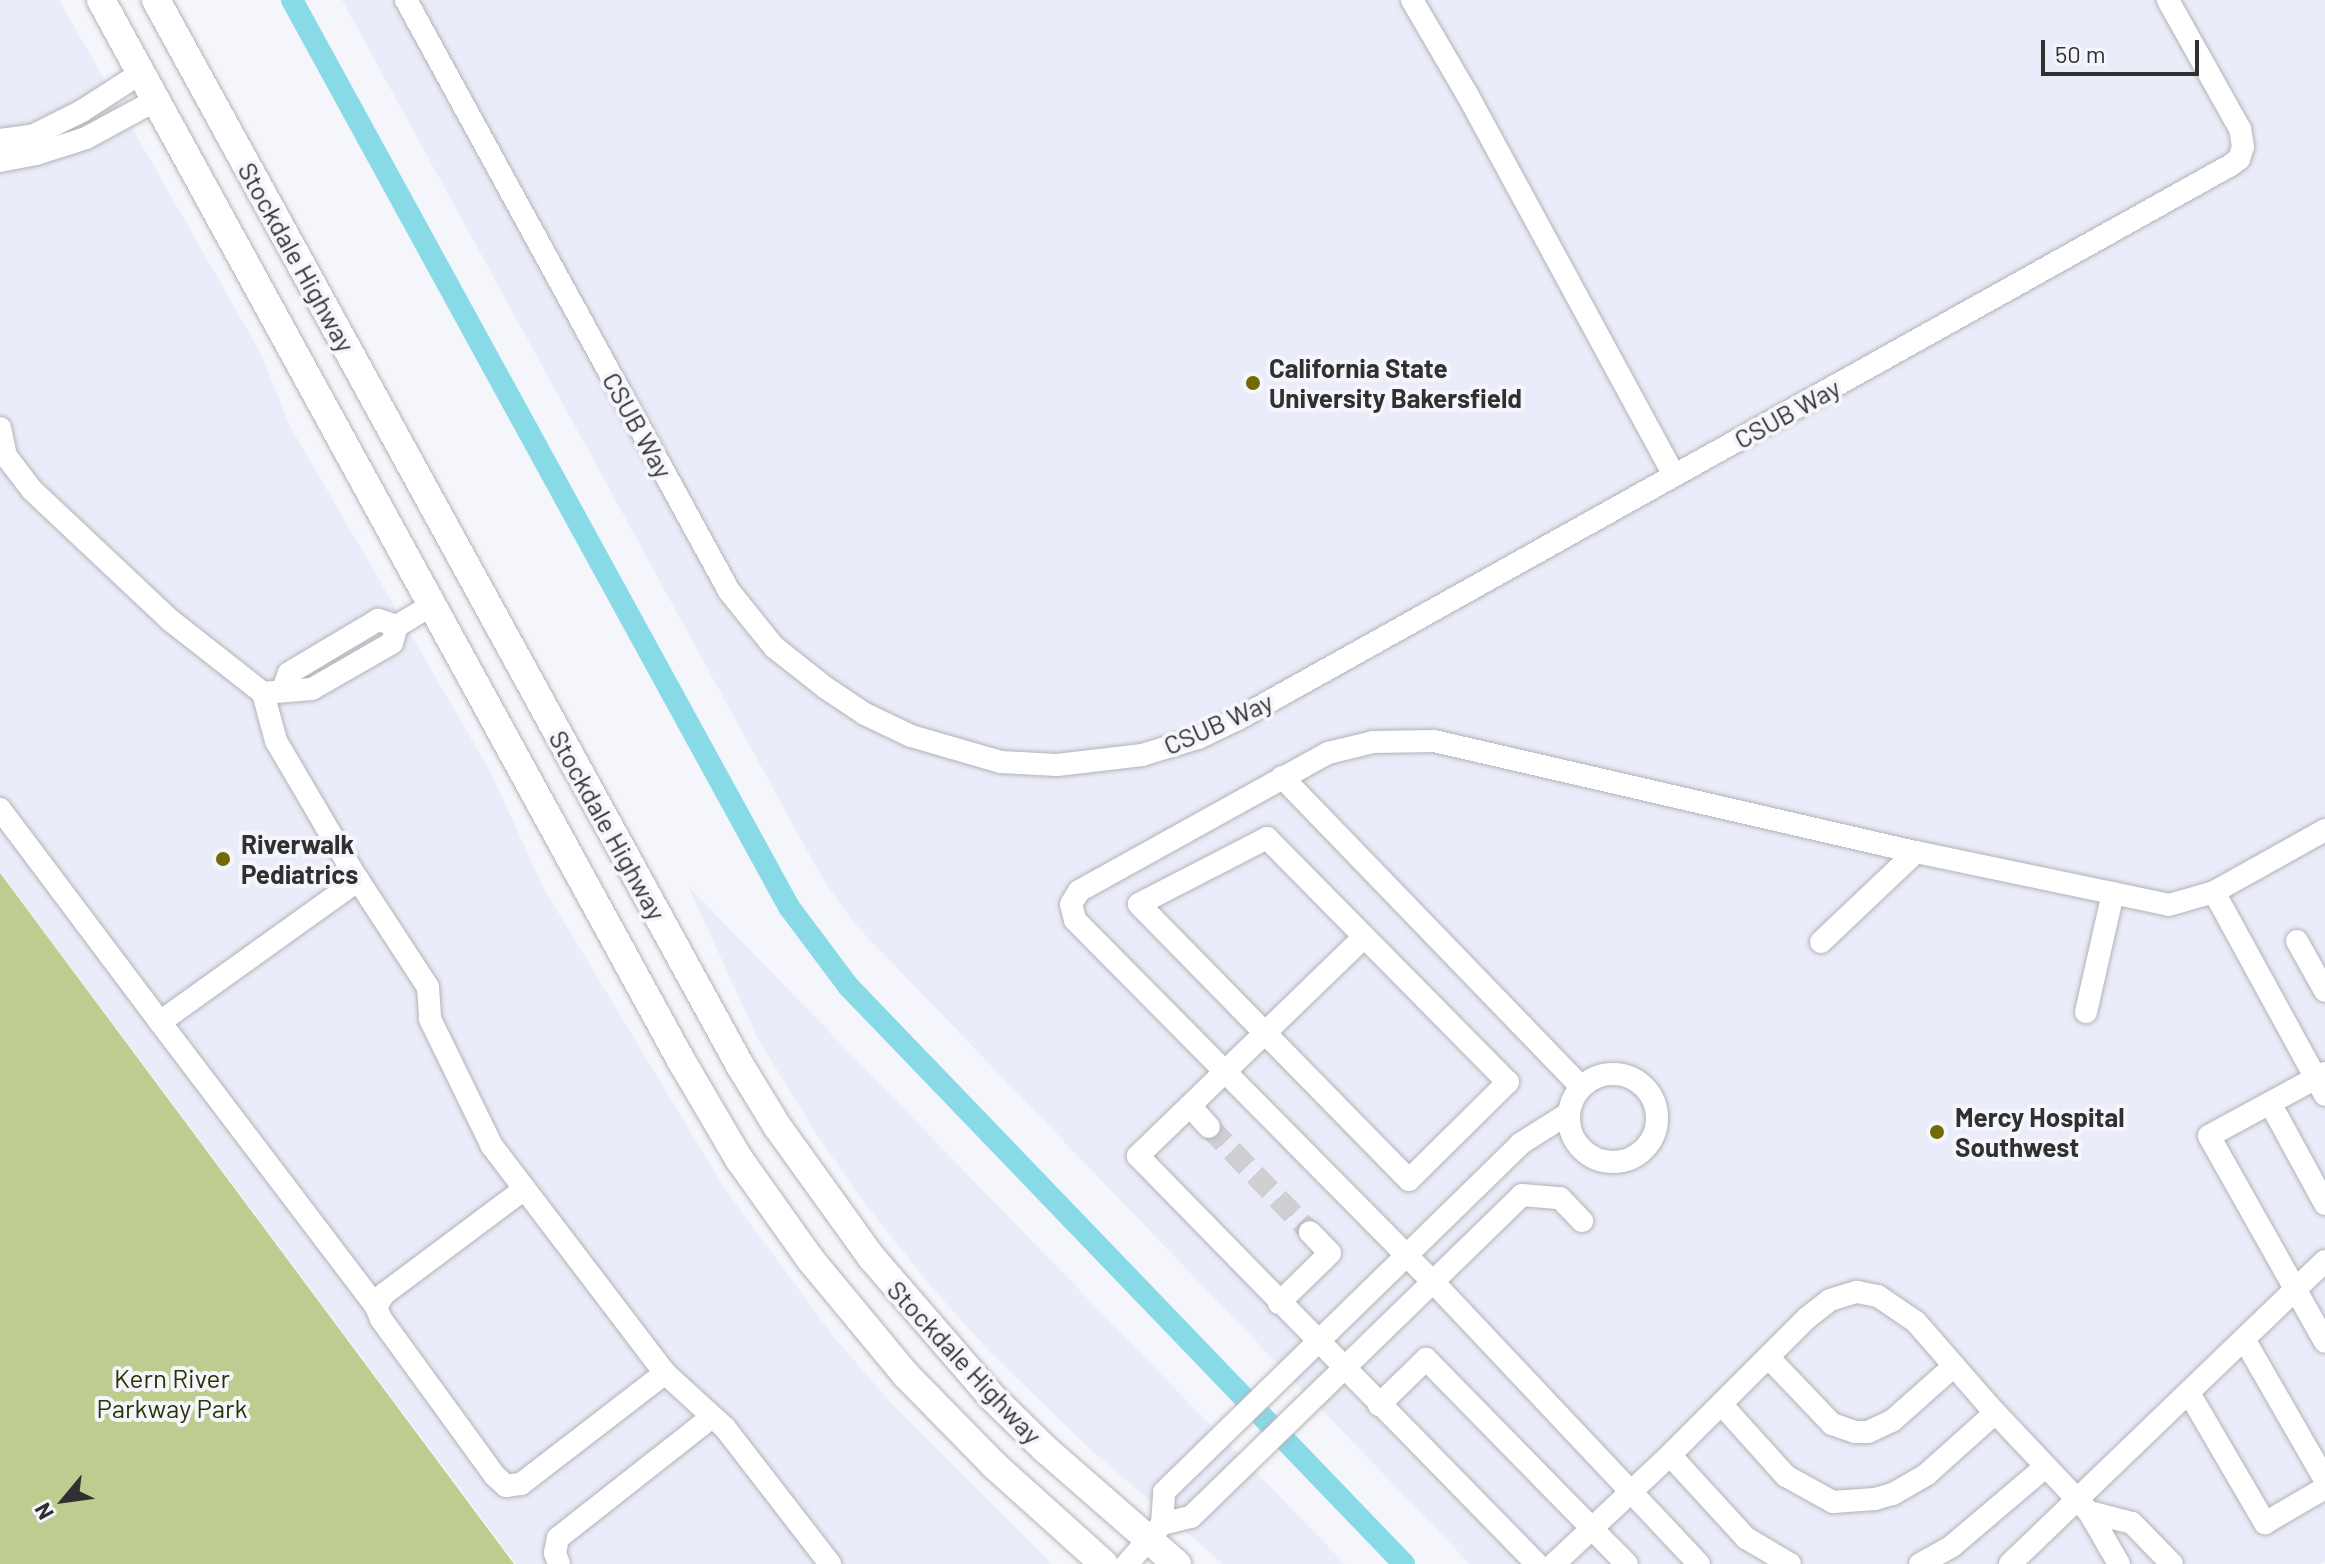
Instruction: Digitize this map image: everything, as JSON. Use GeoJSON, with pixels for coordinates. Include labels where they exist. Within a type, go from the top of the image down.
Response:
{"type":"FeatureCollection","features":[{"type":"Feature","properties":{"kind":"main road","name":"Stockdale Highway"},"geometry":{"type":"LineString","coordinates":[[101,0],[703,1100],[773,1209],[906,1375],[994,1465],[1104,1564]]}},
{"type":"Feature","properties":{"kind":"main road","name":"Stockdale Highway"},"geometry":{"type":"LineString","coordinates":[[156,0],[741,1067],[777,1126],[872,1258],[935,1335],[1045,1449],[1155,1532],[1177,1564]]}},
{"type":"Feature","properties":{"kind":"street","name":"CSUB Way"},"geometry":{"type":"LineString","coordinates":[[406,0],[729,591],[774,647],[865,714],[911,736],[1001,762],[1057,765],[1142,755],[1198,738],[1238,719],[2231,165],[2239,159],[2243,147],[2240,129],[2168,0]]}},
{"type":"Feature","properties":{"kind":"street"},"geometry":{"type":"LineString","coordinates":[[1412,0],[1467,94],[1674,476]]}},
{"type":"Feature","properties":{"kind":"street"},"geometry":{"type":"LineString","coordinates":[[0,140],[34,135],[82,111],[141,73]]}},
{"type":"Feature","properties":{"kind":"street"},"geometry":{"type":"LineString","coordinates":[[0,161],[36,154],[86,138],[156,100]]}},
{"type":"Feature","properties":{"kind":"street"},"geometry":{"type":"LineString","coordinates":[[0,428],[6,456],[32,490],[170,620],[273,691],[312,689],[392,643],[397,626],[432,605]]}},
{"type":"Feature","properties":{"kind":"street"},"geometry":{"type":"LineString","coordinates":[[273,691],[276,741],[358,880],[428,987],[430,1019],[492,1146],[665,1373],[725,1428],[830,1564]]}},
{"type":"Feature","properties":{"kind":"street"},"geometry":{"type":"LineString","coordinates":[[1699,1564],[1407,1255],[1075,920],[1071,904],[1079,891],[1328,753],[1373,742],[1434,741],[1916,852],[2169,905],[2214,892],[2325,830]]}},
{"type":"Feature","properties":{"kind":"street"},"geometry":{"type":"LineString","coordinates":[[1282,777],[1581,1087]]}},
{"type":"Feature","properties":{"kind":"street"},"geometry":{"type":"LineString","coordinates":[[0,809],[376,1307],[390,1331],[506,1486],[521,1484],[665,1373]]}},
{"type":"Feature","properties":{"kind":"street"},"geometry":{"type":"LineString","coordinates":[[1267,838],[1364,937],[1508,1082],[1409,1180],[1139,904],[1267,838]]}},
{"type":"Feature","properties":{"kind":"street"},"geometry":{"type":"LineString","coordinates":[[1821,942],[1916,852]]}},
{"type":"Feature","properties":{"kind":"street"},"geometry":{"type":"LineString","coordinates":[[160,1022],[358,880]]}},
{"type":"Feature","properties":{"kind":"street"},"geometry":{"type":"LineString","coordinates":[[2214,892],[2322,1082],[2270,1103],[2209,1136],[2325,1342]]}},
{"type":"Feature","properties":{"kind":"street"},"geometry":{"type":"LineString","coordinates":[[2086,1012],[2113,893]]}},
{"type":"Feature","properties":{"kind":"street"},"geometry":{"type":"LineString","coordinates":[[1364,937],[1138,1156],[1537,1564]]}},
{"type":"Feature","properties":{"kind":"street"},"geometry":{"type":"LineString","coordinates":[[2297,941],[2325,991]]}},
{"type":"Feature","properties":{"kind":"street"},"geometry":{"type":"LineString","coordinates":[[1155,1532],[1164,1492],[1520,1144],[1569,1113],[1581,1087],[1608,1074],[1636,1080],[1655,1101],[1657,1130],[1651,1143],[1628,1161],[1598,1160],[1576,1142],[1569,1113]]}},
{"type":"Feature","properties":{"kind":"street"},"geometry":{"type":"LineString","coordinates":[[2270,1103],[2325,1204]]}},
{"type":"Feature","properties":{"kind":"street"},"geometry":{"type":"LineString","coordinates":[[1190,1106],[1209,1127]]}},
{"type":"Feature","properties":{"kind":"street"},"geometry":{"type":"LineString","coordinates":[[376,1307],[384,1294],[523,1190]]}},
{"type":"Feature","properties":{"kind":"street"},"geometry":{"type":"LineString","coordinates":[[1127,1564],[1155,1532],[1191,1517],[1431,1280],[1522,1195],[1560,1198],[1582,1221]]}},
{"type":"Feature","properties":{"kind":"street"},"geometry":{"type":"LineString","coordinates":[[1279,1303],[1330,1253],[1310,1232]]}},
{"type":"Feature","properties":{"kind":"street"},"geometry":{"type":"LineString","coordinates":[[2010,1564],[2083,1507],[2189,1393],[2325,1261]]}},
{"type":"Feature","properties":{"kind":"street"},"geometry":{"type":"LineString","coordinates":[[1554,1564],[1830,1300],[1857,1292],[1878,1296],[1896,1305],[1916,1322],[2083,1507],[2119,1564]]}},
{"type":"Feature","properties":{"kind":"street"},"geometry":{"type":"LineString","coordinates":[[2244,1339],[2325,1480]]}},
{"type":"Feature","properties":{"kind":"street"},"geometry":{"type":"LineString","coordinates":[[1768,1357],[1832,1424],[1855,1432],[1868,1432],[1892,1421],[1954,1366]]}},
{"type":"Feature","properties":{"kind":"street"},"geometry":{"type":"LineString","coordinates":[[1379,1405],[1426,1359],[1627,1564]]}},
{"type":"Feature","properties":{"kind":"street"},"geometry":{"type":"LineString","coordinates":[[2189,1393],[2265,1523],[2325,1488]]}},
{"type":"Feature","properties":{"kind":"street"},"geometry":{"type":"LineString","coordinates":[[1722,1405],[1786,1476],[1833,1502],[1875,1499],[1893,1494],[1927,1474],[1995,1413]]}},
{"type":"Feature","properties":{"kind":"street"},"geometry":{"type":"LineString","coordinates":[[559,1564],[555,1553],[558,1538],[712,1417]]}},
{"type":"Feature","properties":{"kind":"street"},"geometry":{"type":"LineString","coordinates":[[1670,1455],[1746,1538],[1790,1564]]}},
{"type":"Feature","properties":{"kind":"street"},"geometry":{"type":"LineString","coordinates":[[1920,1564],[1952,1546],[2045,1467]]}},
{"type":"Feature","properties":{"kind":"street"},"geometry":{"type":"LineString","coordinates":[[2083,1507],[2132,1523],[2172,1564]]}},
{"type":"Feature","properties":{"kind":"shaded area"},"geometry":{"type":"Polygon","coordinates":[[[0,0],[59,0],[260,352],[290,426],[490,771],[544,889],[727,1192],[834,1337],[893,1405],[1052,1564],[516,1564],[0,872],[0,0]]]}},
{"type":"Feature","properties":{"kind":"shaded area"},"geometry":{"type":"Polygon","coordinates":[[[342,0],[2325,0],[2325,1561],[2320,1564],[1470,1564],[853,922],[821,876],[342,0]]]}},
{"type":"Feature","properties":{"kind":"shaded area"},"geometry":{"type":"Polygon","coordinates":[[[688,886],[1345,1564],[1223,1564],[1091,1450],[990,1352],[933,1289],[863,1201],[815,1132],[758,1039],[688,886]]]}},
{"type":"Feature","properties":{"kind":"green space","name":"Kern River Parkway Park"},"geometry":{"type":"Polygon","coordinates":[[[0,873],[514,1564],[0,1564],[0,873]]]}},
{"type":"Feature","properties":{"kind":"waterway"},"geometry":{"type":"LineString","coordinates":[[292,0],[789,907],[848,986],[1404,1564]]}},
{"type":"Feature","properties":{"kind":"tunnel"},"geometry":{"type":"LineString","coordinates":[[1209,1127],[1310,1232]]}},
{"type":"Feature","properties":{"kind":"place","name":"California State University Bakersfield"},"geometry":{"type":"Point","coordinates":[1253,383]}},
{"type":"Feature","properties":{"kind":"place","name":"Riverwalk Pediatrics"},"geometry":{"type":"Point","coordinates":[223,859]}},
{"type":"Feature","properties":{"kind":"place","name":"Mercy Hospital Southwest"},"geometry":{"type":"Point","coordinates":[1937,1132]}}]}
